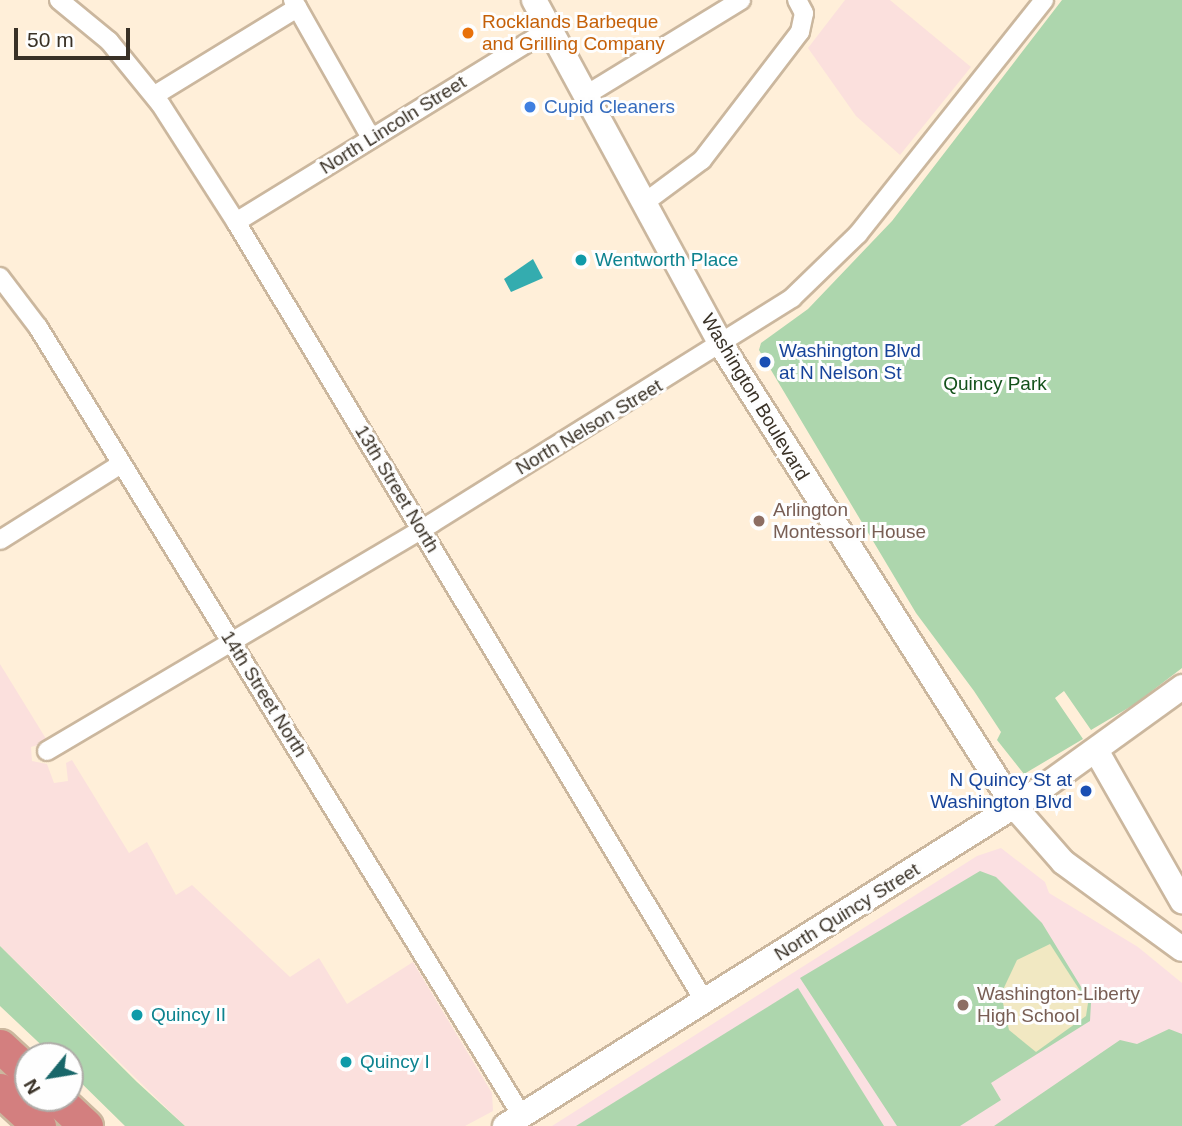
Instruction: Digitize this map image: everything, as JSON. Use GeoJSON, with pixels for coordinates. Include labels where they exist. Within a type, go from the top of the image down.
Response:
{"type":"FeatureCollection","features":[{"type":"Feature","properties":{"kind":"highway"},"geometry":{"type":"LineString","coordinates":[[0,1046],[14,1059]]}},
{"type":"Feature","properties":{"kind":"highway"},"geometry":{"type":"LineString","coordinates":[[0,1090],[39,1126]]}},
{"type":"Feature","properties":{"kind":"highway"},"geometry":{"type":"LineString","coordinates":[[71,1112],[86,1126]]}},
{"type":"Feature","properties":{"kind":"main road","name":"Washington Boulevard"},"geometry":{"type":"LineString","coordinates":[[534,0],[722,346],[1014,806],[1063,862],[1182,949]]}},
{"type":"Feature","properties":{"kind":"main road","name":"North Quincy Street"},"geometry":{"type":"LineString","coordinates":[[511,1123],[1014,806],[1097,752],[1182,687]]}},
{"type":"Feature","properties":{"kind":"main road"},"geometry":{"type":"LineString","coordinates":[[1097,752],[1182,901]]}},
{"type":"Feature","properties":{"kind":"street","name":"13th Street North"},"geometry":{"type":"LineString","coordinates":[[59,0],[109,41],[155,95],[236,222],[705,1002]]}},
{"type":"Feature","properties":{"kind":"street"},"geometry":{"type":"LineString","coordinates":[[586,95],[741,0]]}},
{"type":"Feature","properties":{"kind":"street"},"geometry":{"type":"LineString","coordinates":[[644,203],[702,160],[800,32],[804,13],[797,0]]}},
{"type":"Feature","properties":{"kind":"street","name":"North Nelson Street"},"geometry":{"type":"LineString","coordinates":[[47,751],[233,643],[722,346],[792,298],[858,234],[1044,0]]}},
{"type":"Feature","properties":{"kind":"street"},"geometry":{"type":"LineString","coordinates":[[155,95],[295,4],[371,138]]}},
{"type":"Feature","properties":{"kind":"street","name":"North Lincoln Street"},"geometry":{"type":"LineString","coordinates":[[236,222],[550,29]]}},
{"type":"Feature","properties":{"kind":"street","name":"14th Street North"},"geometry":{"type":"LineString","coordinates":[[0,277],[38,327],[233,643],[511,1123]]}},
{"type":"Feature","properties":{"kind":"street"},"geometry":{"type":"LineString","coordinates":[[0,540],[121,464]]}},
{"type":"Feature","properties":{"kind":"shaded area"},"geometry":{"type":"Polygon","coordinates":[[[845,0],[890,0],[971,67],[900,155],[856,116],[808,48],[845,0]]]}},
{"type":"Feature","properties":{"kind":"shaded area"},"geometry":{"type":"Polygon","coordinates":[[[0,664],[48,742],[31,747],[32,761],[47,764],[54,783],[68,781],[66,763],[72,760],[129,853],[147,842],[176,895],[192,885],[290,977],[319,958],[347,1004],[413,962],[492,1093],[493,1111],[465,1126],[185,1126],[0,946],[0,664]]]}},
{"type":"Feature","properties":{"kind":"shaded area","name":"Washington-Liberty High School"},"geometry":{"type":"Polygon","coordinates":[[[1001,848],[1045,882],[1049,893],[1138,947],[1182,983],[1182,1126],[552,1126],[977,856],[1001,848]]]}},
{"type":"Feature","properties":{"kind":"green space","name":"Quincy Park"},"geometry":{"type":"Polygon","coordinates":[[[1062,0],[1182,0],[1182,668],[1135,704],[1091,730],[1064,691],[1055,698],[1083,739],[1024,774],[997,740],[1001,732],[974,691],[916,613],[759,350],[761,343],[808,309],[892,221],[1062,0]]]}},
{"type":"Feature","properties":{"kind":"green space"},"geometry":{"type":"Polygon","coordinates":[[[980,871],[996,877],[1042,923],[1091,1003],[1090,1021],[991,1083],[1001,1100],[960,1126],[897,1126],[800,978],[980,871]]]}},
{"type":"Feature","properties":{"kind":"green space"},"geometry":{"type":"Polygon","coordinates":[[[0,946],[185,1126],[125,1126],[84,1086],[84,1042],[38,1042],[0,1006],[0,946]]]}},
{"type":"Feature","properties":{"kind":"green space"},"geometry":{"type":"Polygon","coordinates":[[[798,988],[884,1126],[576,1126],[798,988]]]}},
{"type":"Feature","properties":{"kind":"green space"},"geometry":{"type":"Polygon","coordinates":[[[1169,1029],[1182,1034],[1182,1126],[994,1126],[1120,1040],[1137,1044],[1169,1029]]]}},
{"type":"Feature","properties":{"kind":"sand"},"geometry":{"type":"Polygon","coordinates":[[[1050,944],[1088,1003],[1086,1016],[1036,1052],[1009,1030],[1001,994],[1017,960],[1050,944]]]}},
{"type":"Feature","properties":{"kind":"water"},"geometry":{"type":"Polygon","coordinates":[[[533,259],[543,278],[511,292],[504,279],[533,259]]]}},
{"type":"Feature","properties":{"kind":"place","name":"Rocklands Barbeque and Grilling Company"},"geometry":{"type":"Point","coordinates":[468,33]}},
{"type":"Feature","properties":{"kind":"place","name":"Cupid Cleaners"},"geometry":{"type":"Point","coordinates":[530,107]}},
{"type":"Feature","properties":{"kind":"place","name":"Wentworth Place"},"geometry":{"type":"Point","coordinates":[581,260]}},
{"type":"Feature","properties":{"kind":"place","name":"Washington Blvd at N Nelson St"},"geometry":{"type":"Point","coordinates":[765,362]}},
{"type":"Feature","properties":{"kind":"place","name":"Arlington Montessori House"},"geometry":{"type":"Point","coordinates":[759,521]}},
{"type":"Feature","properties":{"kind":"place","name":"N Quincy St at Washington Blvd"},"geometry":{"type":"Point","coordinates":[1086,791]}},
{"type":"Feature","properties":{"kind":"place","name":"Washington-Liberty High School"},"geometry":{"type":"Point","coordinates":[963,1005]}},
{"type":"Feature","properties":{"kind":"place","name":"Quincy II"},"geometry":{"type":"Point","coordinates":[137,1015]}},
{"type":"Feature","properties":{"kind":"place","name":"Quincy I"},"geometry":{"type":"Point","coordinates":[346,1062]}}]}
